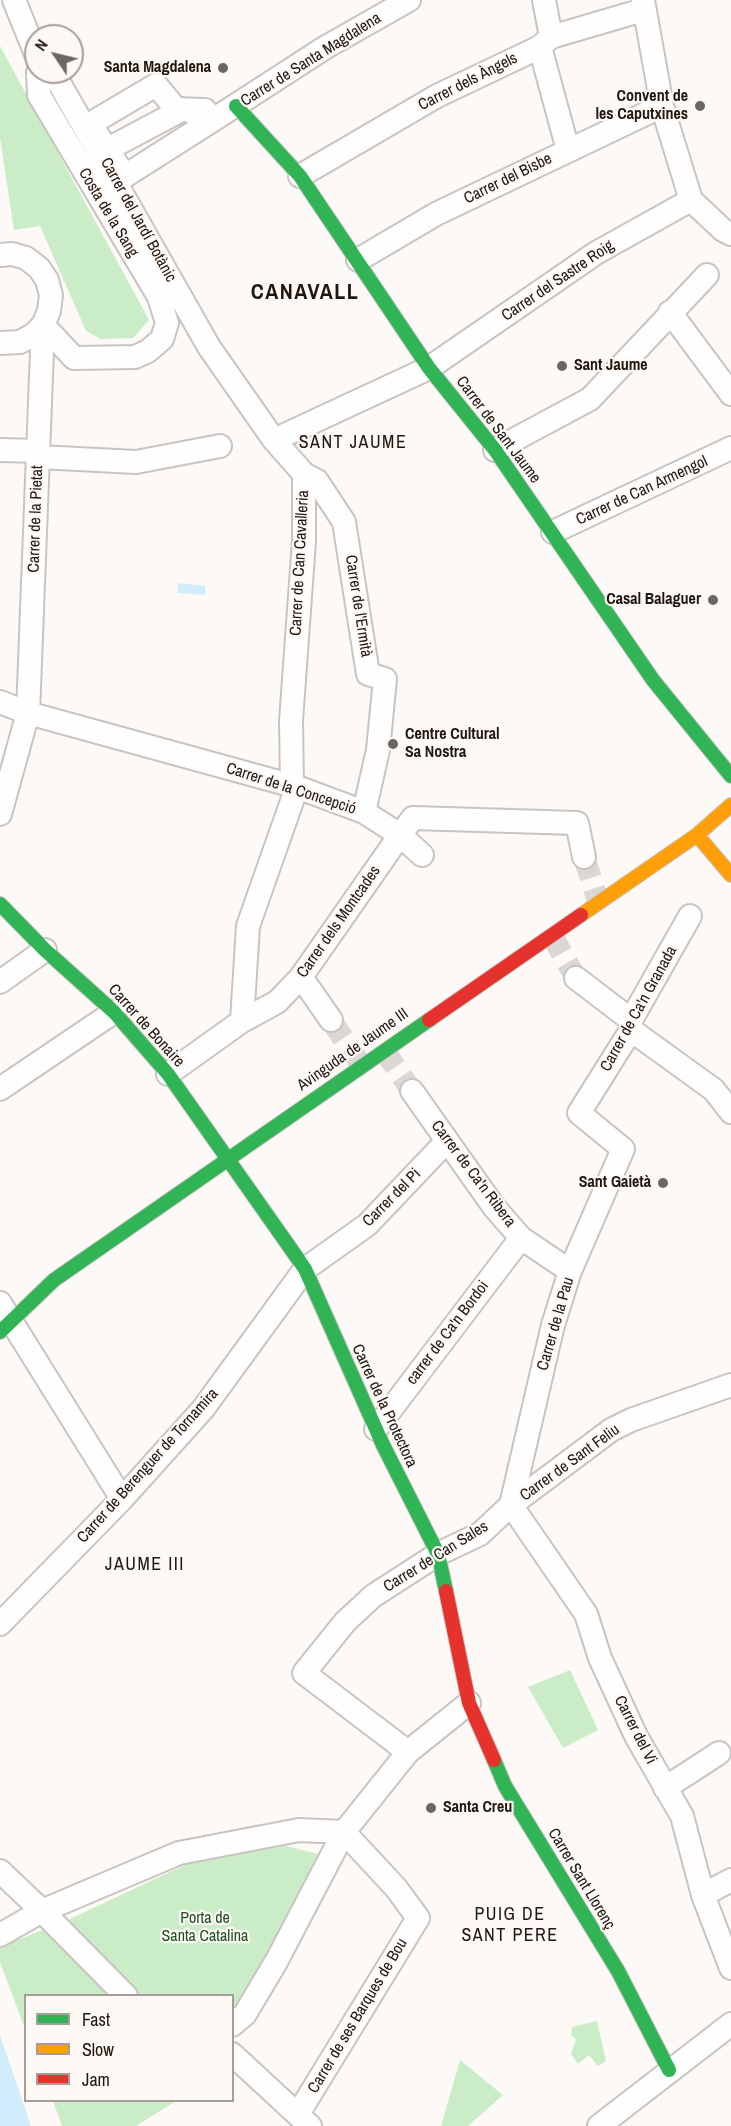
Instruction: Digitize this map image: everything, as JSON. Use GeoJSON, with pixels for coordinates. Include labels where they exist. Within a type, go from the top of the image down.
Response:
{"type":"FeatureCollection","features":[{"type":"Feature","properties":{"kind":"street"},"geometry":{"type":"LineString","coordinates":[[14,0],[24,25]]}},
{"type":"Feature","properties":{"kind":"street","name":"Carrer de Santa Magdalena"},"geometry":{"type":"LineString","coordinates":[[95,139],[125,176],[326,47],[409,0]]}},
{"type":"Feature","properties":{"kind":"street"},"geometry":{"type":"LineString","coordinates":[[544,0],[545,42],[568,150]]}},
{"type":"Feature","properties":{"kind":"street"},"geometry":{"type":"LineString","coordinates":[[643,5],[662,106],[691,200],[728,228]]}},
{"type":"Feature","properties":{"kind":"street","name":"Carrer dels Àngels"},"geometry":{"type":"LineString","coordinates":[[300,176],[437,96],[545,42],[643,5]]}},
{"type":"Feature","properties":{"kind":"street","name":"Costa de la Sang"},"geometry":{"type":"LineString","coordinates":[[39,84],[39,95],[159,297],[167,323],[162,339],[148,351],[135,357],[74,358],[43,325]]}},
{"type":"Feature","properties":{"kind":"street","name":"Carrer del Jardí Botànic"},"geometry":{"type":"LineString","coordinates":[[61,84],[95,139],[223,368]]}},
{"type":"Feature","properties":{"kind":"street"},"geometry":{"type":"LineString","coordinates":[[183,109],[110,148],[95,139],[90,124],[156,85],[176,110],[183,109],[206,110],[213,120]]}},
{"type":"Feature","properties":{"kind":"street","name":"Carrer de Sant Jaume"},"geometry":{"type":"LineString","coordinates":[[236,106],[300,176],[429,368],[495,450],[653,680],[731,776]]}},
{"type":"Feature","properties":{"kind":"street","name":"Carrer del Bisbe"},"geometry":{"type":"LineString","coordinates":[[358,260],[436,214],[662,106]]}},
{"type":"Feature","properties":{"kind":"street","name":"Carrer del Sastre Roig"},"geometry":{"type":"LineString","coordinates":[[274,440],[429,368],[596,253],[691,200]]}},
{"type":"Feature","properties":{"kind":"street","name":"Carrer de la Pietat"},"geometry":{"type":"LineString","coordinates":[[0,255],[12,254],[26,258],[39,268],[47,280],[51,295],[50,311],[43,325],[28,713],[0,814]]}},
{"type":"Feature","properties":{"kind":"street"},"geometry":{"type":"LineString","coordinates":[[495,450],[590,399],[707,275]]}},
{"type":"Feature","properties":{"kind":"street"},"geometry":{"type":"LineString","coordinates":[[670,312],[731,394]]}},
{"type":"Feature","properties":{"kind":"street"},"geometry":{"type":"LineString","coordinates":[[0,343],[20,342],[33,335],[43,325]]}},
{"type":"Feature","properties":{"kind":"street","name":"Carrer de Can Cavalleria"},"geometry":{"type":"LineString","coordinates":[[223,368],[274,440],[304,474],[304,541],[291,721],[294,787]]}},
{"type":"Feature","properties":{"kind":"street"},"geometry":{"type":"LineString","coordinates":[[0,450],[136,462],[220,446]]}},
{"type":"Feature","properties":{"kind":"street","name":"Carrer de Can Armengol"},"geometry":{"type":"LineString","coordinates":[[553,532],[731,448]]}},
{"type":"Feature","properties":{"kind":"street","name":"Carrer de l'Ermità"},"geometry":{"type":"LineString","coordinates":[[304,474],[317,481],[344,522],[368,674],[385,679],[378,750],[364,812]]}},
{"type":"Feature","properties":{"kind":"street","name":"Carrer de la Concepció"},"geometry":{"type":"LineString","coordinates":[[0,702],[28,713],[294,787],[364,812],[400,836],[422,855]]}},
{"type":"Feature","properties":{"kind":"street"},"geometry":{"type":"LineString","coordinates":[[242,1021],[248,926],[294,787]]}},
{"type":"Feature","properties":{"kind":"street","name":"Avinguda de Jaume III"},"geometry":{"type":"LineString","coordinates":[[4,1318],[227,1158],[697,835],[731,805]]}},
{"type":"Feature","properties":{"kind":"street"},"geometry":{"type":"LineString","coordinates":[[400,836],[413,818],[577,823],[584,857]]}},
{"type":"Feature","properties":{"kind":"street"},"geometry":{"type":"LineString","coordinates":[[697,835],[731,875]]}},
{"type":"Feature","properties":{"kind":"street","name":"Carrer dels Montcades"},"geometry":{"type":"LineString","coordinates":[[168,1074],[242,1021],[277,1002],[301,977],[400,836]]}},
{"type":"Feature","properties":{"kind":"street","name":"Carrer de Bonaire"},"geometry":{"type":"LineString","coordinates":[[0,904],[45,950],[114,1012],[168,1074],[227,1158]]}},
{"type":"Feature","properties":{"kind":"street","name":"Carrer de Ca'n Granada"},"geometry":{"type":"LineString","coordinates":[[623,1149],[579,1113],[631,1025],[690,916]]}},
{"type":"Feature","properties":{"kind":"street"},"geometry":{"type":"LineString","coordinates":[[0,982],[45,950]]}},
{"type":"Feature","properties":{"kind":"street"},"geometry":{"type":"LineString","coordinates":[[301,977],[331,1020]]}},
{"type":"Feature","properties":{"kind":"street"},"geometry":{"type":"LineString","coordinates":[[576,978],[631,1025],[714,1090],[731,1112]]}},
{"type":"Feature","properties":{"kind":"street"},"geometry":{"type":"LineString","coordinates":[[0,1089],[114,1012]]}},
{"type":"Feature","properties":{"kind":"street","name":"Carrer de Ca'n Ribera"},"geometry":{"type":"LineString","coordinates":[[412,1091],[494,1207],[521,1238],[570,1271]]}},
{"type":"Feature","properties":{"kind":"street","name":"Carrer del Pi"},"geometry":{"type":"LineString","coordinates":[[305,1269],[367,1225],[446,1142]]}},
{"type":"Feature","properties":{"kind":"street","name":"Carrer de la Pau"},"geometry":{"type":"LineString","coordinates":[[512,1505],[553,1326],[570,1271],[623,1149]]}},
{"type":"Feature","properties":{"kind":"street"},"geometry":{"type":"LineString","coordinates":[[227,1158],[305,1269]]}},
{"type":"Feature","properties":{"kind":"street","name":"carrer de Ca'n Bordoi"},"geometry":{"type":"LineString","coordinates":[[376,1429],[521,1238]]}},
{"type":"Feature","properties":{"kind":"street","name":"Carrer de la Protectora"},"geometry":{"type":"LineString","coordinates":[[305,1269],[376,1429],[438,1554],[469,1703]]}},
{"type":"Feature","properties":{"kind":"street","name":"Carrer de Berenguer de Tornamira"},"geometry":{"type":"LineString","coordinates":[[0,1624],[122,1499],[203,1409],[305,1269]]}},
{"type":"Feature","properties":{"kind":"street"},"geometry":{"type":"LineString","coordinates":[[4,1318],[122,1499]]}},
{"type":"Feature","properties":{"kind":"street","name":"Carrer de Sant Feliu"},"geometry":{"type":"LineString","coordinates":[[512,1505],[611,1430],[631,1420],[731,1385]]}},
{"type":"Feature","properties":{"kind":"street","name":"Carrer de Can Sales"},"geometry":{"type":"LineString","coordinates":[[408,1752],[304,1673],[345,1622],[373,1596],[438,1554],[480,1534],[512,1505]]}},
{"type":"Feature","properties":{"kind":"street","name":"Carrer del Vi"},"geometry":{"type":"LineString","coordinates":[[512,1505],[586,1614],[600,1658],[636,1736],[682,1816],[703,1894],[731,1968]]}},
{"type":"Feature","properties":{"kind":"street"},"geometry":{"type":"LineString","coordinates":[[234,2023],[245,2014],[276,1962],[344,1832],[408,1752],[469,1703]]}},
{"type":"Feature","properties":{"kind":"street","name":"Carrer Sant Llorenç"},"geometry":{"type":"LineString","coordinates":[[469,1703],[505,1786],[618,1971],[669,2070]]}},
{"type":"Feature","properties":{"kind":"street"},"geometry":{"type":"LineString","coordinates":[[665,1788],[719,1753]]}},
{"type":"Feature","properties":{"kind":"street"},"geometry":{"type":"LineString","coordinates":[[0,1935],[42,1911],[179,1853],[299,1830],[344,1832]]}},
{"type":"Feature","properties":{"kind":"street","name":"Carrer de ses Barques de Bou"},"geometry":{"type":"LineString","coordinates":[[304,2120],[418,1918],[396,1888],[344,1832]]}},
{"type":"Feature","properties":{"kind":"street"},"geometry":{"type":"LineString","coordinates":[[0,1871],[125,1994]]}},
{"type":"Feature","properties":{"kind":"street"},"geometry":{"type":"LineString","coordinates":[[703,1894],[731,1880]]}},
{"type":"Feature","properties":{"kind":"street"},"geometry":{"type":"LineString","coordinates":[[599,2126],[731,2024]]}},
{"type":"Feature","properties":{"kind":"street"},"geometry":{"type":"LineString","coordinates":[[234,2056],[304,2120]]}},
{"type":"Feature","properties":{"kind":"green space"},"geometry":{"type":"Polygon","coordinates":[[[0,46],[149,320],[133,338],[101,339],[86,331],[40,226],[14,230],[0,138],[0,46]]]}},
{"type":"Feature","properties":{"kind":"green space"},"geometry":{"type":"Polygon","coordinates":[[[570,1670],[598,1730],[563,1748],[528,1687],[570,1670]]]}},
{"type":"Feature","properties":{"kind":"green space","name":"Porta de Santa Catalina"},"geometry":{"type":"Polygon","coordinates":[[[286,1846],[326,1856],[234,2011],[234,1994],[24,1994],[24,2026],[0,1962],[0,1947],[70,1919],[189,1863],[286,1846]]]}},
{"type":"Feature","properties":{"kind":"green space"},"geometry":{"type":"Polygon","coordinates":[[[597,2021],[606,2061],[598,2066],[589,2055],[578,2064],[571,2054],[576,2039],[571,2036],[572,2027],[597,2021]]]}},
{"type":"Feature","properties":{"kind":"green space"},"geometry":{"type":"Polygon","coordinates":[[[460,2060],[503,2095],[468,2126],[441,2126],[460,2060]]]}},
{"type":"Feature","properties":{"kind":"green space"},"geometry":{"type":"Polygon","coordinates":[[[53,2102],[174,2102],[136,2126],[62,2126],[53,2102]]]}},
{"type":"Feature","properties":{"kind":"water"},"geometry":{"type":"Polygon","coordinates":[[[178,583],[205,586],[205,595],[177,593],[178,583]]]}},
{"type":"Feature","properties":{"kind":"water"},"geometry":{"type":"Polygon","coordinates":[[[0,2035],[31,2126],[0,2126],[0,2035]]]}},
{"type":"Feature","properties":{"kind":"tunnel"},"geometry":{"type":"LineString","coordinates":[[584,857],[598,901]]}},
{"type":"Feature","properties":{"kind":"tunnel"},"geometry":{"type":"LineString","coordinates":[[551,934],[576,978]]}},
{"type":"Feature","properties":{"kind":"tunnel"},"geometry":{"type":"LineString","coordinates":[[331,1020],[361,1065]]}},
{"type":"Feature","properties":{"kind":"tunnel"},"geometry":{"type":"LineString","coordinates":[[383,1049],[412,1091]]}},
{"type":"Feature","properties":{"kind":"traffic: fast"},"geometry":{"type":"LineString","coordinates":[[236,106],[300,176],[429,368],[495,450],[653,680],[731,776]]}},
{"type":"Feature","properties":{"kind":"traffic: fast"},"geometry":{"type":"LineString","coordinates":[[0,904],[45,950],[114,1012],[168,1074],[305,1269],[383,1445],[438,1554],[446,1591]]}},
{"type":"Feature","properties":{"kind":"traffic: fast"},"geometry":{"type":"LineString","coordinates":[[0,1332],[54,1280],[429,1020]]}},
{"type":"Feature","properties":{"kind":"traffic: fast"},"geometry":{"type":"LineString","coordinates":[[494,1760],[505,1786],[618,1971],[669,2070]]}},
{"type":"Feature","properties":{"kind":"traffic: slow"},"geometry":{"type":"LineString","coordinates":[[581,915],[697,835],[731,805]]}},
{"type":"Feature","properties":{"kind":"traffic: slow"},"geometry":{"type":"LineString","coordinates":[[697,835],[731,875]]}},
{"type":"Feature","properties":{"kind":"traffic: jam"},"geometry":{"type":"LineString","coordinates":[[429,1020],[581,915]]}},
{"type":"Feature","properties":{"kind":"traffic: jam"},"geometry":{"type":"LineString","coordinates":[[446,1591],[469,1703],[494,1760]]}},
{"type":"Feature","properties":{"kind":"place","name":"Santa Magdalena"},"geometry":{"type":"Point","coordinates":[223,68]}},
{"type":"Feature","properties":{"kind":"place","name":"Convent de les Caputxines"},"geometry":{"type":"Point","coordinates":[700,106]}},
{"type":"Feature","properties":{"kind":"place","name":"Sant Jaume"},"geometry":{"type":"Point","coordinates":[562,366]}},
{"type":"Feature","properties":{"kind":"place","name":"Casal Balaguer"},"geometry":{"type":"Point","coordinates":[713,600]}},
{"type":"Feature","properties":{"kind":"place","name":"Centre Cultural Sa Nostra"},"geometry":{"type":"Point","coordinates":[393,744]}},
{"type":"Feature","properties":{"kind":"place","name":"Sant Gaietà"},"geometry":{"type":"Point","coordinates":[663,1183]}},
{"type":"Feature","properties":{"kind":"place","name":"Santa Creu"},"geometry":{"type":"Point","coordinates":[431,1808]}},
{"type":"Feature","properties":{"kind":"district","name":"CANAVALL"},"geometry":{"type":"Point","coordinates":[305,293]}},
{"type":"Feature","properties":{"kind":"district","name":"SANT JAUME"},"geometry":{"type":"Point","coordinates":[353,443]}},
{"type":"Feature","properties":{"kind":"district","name":"JAUME III"},"geometry":{"type":"Point","coordinates":[145,1565]}},
{"type":"Feature","properties":{"kind":"district","name":"PUIG DE SANT PERE"},"geometry":{"type":"Point","coordinates":[510,1925]}}]}
